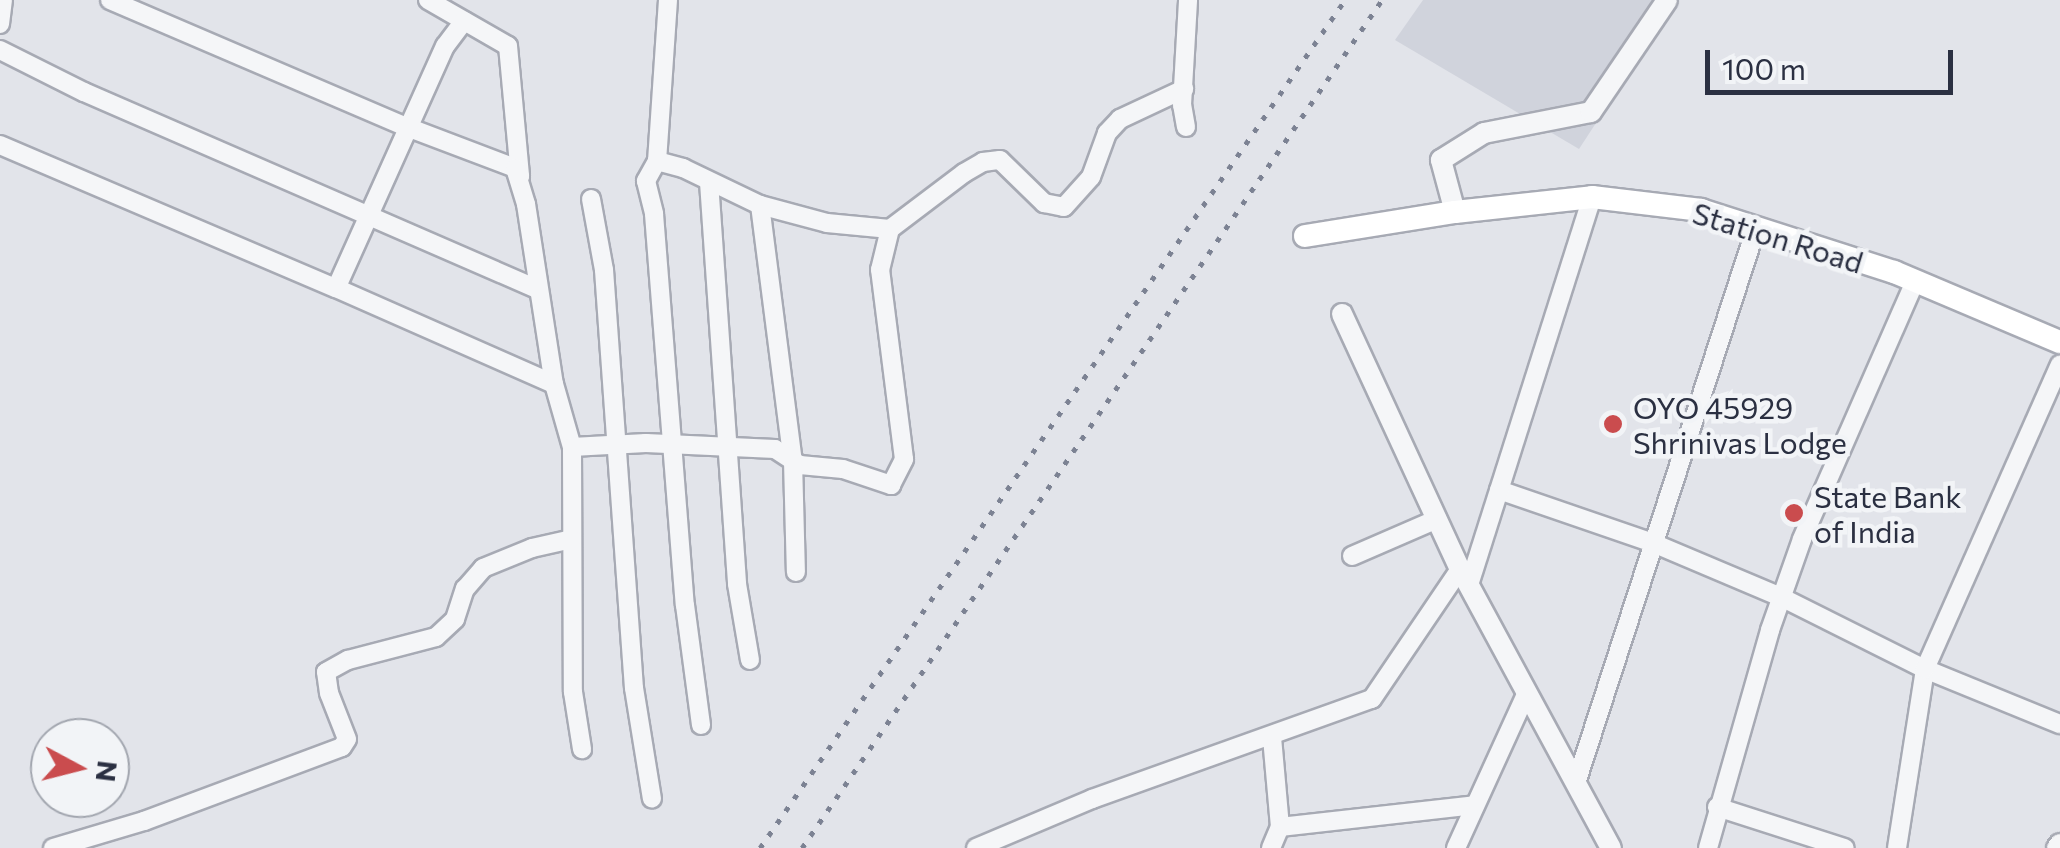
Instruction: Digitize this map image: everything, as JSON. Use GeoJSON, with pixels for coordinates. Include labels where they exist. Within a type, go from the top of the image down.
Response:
{"type":"FeatureCollection","features":[{"type":"Feature","properties":{"kind":"main road","name":"Station Road"},"geometry":{"type":"LineString","coordinates":[[1306,236],[1455,212],[1592,196],[1701,210],[1915,282],[2060,342]]}},
{"type":"Feature","properties":{"kind":"street"},"geometry":{"type":"LineString","coordinates":[[0,24],[3,0]]}},
{"type":"Feature","properties":{"kind":"street"},"geometry":{"type":"LineString","coordinates":[[110,0],[407,128],[515,168],[520,176],[508,46],[428,0]]}},
{"type":"Feature","properties":{"kind":"street"},"geometry":{"type":"LineString","coordinates":[[668,0],[657,160],[646,181],[654,214],[672,444],[701,725]]}},
{"type":"Feature","properties":{"kind":"street"},"geometry":{"type":"LineString","coordinates":[[1186,126],[1188,0]]}},
{"type":"Feature","properties":{"kind":"street"},"geometry":{"type":"LineString","coordinates":[[1455,212],[1441,160],[1484,134],[1591,112],[1667,0]]}},
{"type":"Feature","properties":{"kind":"street"},"geometry":{"type":"LineString","coordinates":[[336,288],[446,46],[464,21]]}},
{"type":"Feature","properties":{"kind":"street"},"geometry":{"type":"LineString","coordinates":[[0,50],[84,92],[537,289]]}},
{"type":"Feature","properties":{"kind":"street"},"geometry":{"type":"LineString","coordinates":[[657,160],[760,205],[827,224],[890,229],[983,162],[1000,160],[1044,203],[1064,207],[1091,178],[1107,133],[1120,119],[1184,89]]}},
{"type":"Feature","properties":{"kind":"street"},"geometry":{"type":"LineString","coordinates":[[0,145],[554,384]]}},
{"type":"Feature","properties":{"kind":"street"},"geometry":{"type":"LineString","coordinates":[[515,168],[526,204],[554,384],[572,447],[574,692],[582,748]]}},
{"type":"Feature","properties":{"kind":"street"},"geometry":{"type":"LineString","coordinates":[[709,182],[736,584],[750,660]]}},
{"type":"Feature","properties":{"kind":"street"},"geometry":{"type":"LineString","coordinates":[[976,848],[1092,799],[1372,699],[1465,577],[1499,490],[1592,196]]}},
{"type":"Feature","properties":{"kind":"street"},"geometry":{"type":"LineString","coordinates":[[592,199],[604,270],[634,688],[652,798]]}},
{"type":"Feature","properties":{"kind":"street"},"geometry":{"type":"LineString","coordinates":[[760,205],[793,461],[796,572]]}},
{"type":"Feature","properties":{"kind":"street"},"geometry":{"type":"LineString","coordinates":[[1576,783],[1756,228]]}},
{"type":"Feature","properties":{"kind":"street"},"geometry":{"type":"LineString","coordinates":[[572,447],[672,444],[775,449],[793,461],[843,469],[891,485],[904,459],[880,270],[890,229]]}},
{"type":"Feature","properties":{"kind":"street"},"geometry":{"type":"LineString","coordinates":[[1708,848],[1717,807],[1809,522],[1915,282]]}},
{"type":"Feature","properties":{"kind":"street"},"geometry":{"type":"LineString","coordinates":[[1342,314],[1465,577],[1611,848]]}},
{"type":"Feature","properties":{"kind":"street"},"geometry":{"type":"LineString","coordinates":[[1897,848],[1925,669],[2060,365]]}},
{"type":"Feature","properties":{"kind":"street"},"geometry":{"type":"LineString","coordinates":[[1499,490],[1654,544],[1783,598],[1925,669],[2060,724]]}},
{"type":"Feature","properties":{"kind":"street"},"geometry":{"type":"LineString","coordinates":[[1352,556],[1437,519]]}},
{"type":"Feature","properties":{"kind":"street"},"geometry":{"type":"LineString","coordinates":[[52,848],[144,821],[342,747],[348,739],[329,692],[326,672],[348,660],[436,637],[455,618],[465,589],[482,568],[532,548],[572,539]]}},
{"type":"Feature","properties":{"kind":"street"},"geometry":{"type":"LineString","coordinates":[[1456,848],[1527,692]]}},
{"type":"Feature","properties":{"kind":"street"},"geometry":{"type":"LineString","coordinates":[[1272,737],[1280,827],[1272,848]]}},
{"type":"Feature","properties":{"kind":"street"},"geometry":{"type":"LineString","coordinates":[[1280,827],[1475,805]]}},
{"type":"Feature","properties":{"kind":"street"},"geometry":{"type":"LineString","coordinates":[[1717,807],[1845,848]]}},
{"type":"Feature","properties":{"kind":"shaded area"},"geometry":{"type":"Polygon","coordinates":[[[1423,0],[1654,0],[1664,19],[1579,149],[1395,40],[1423,0]]]}},
{"type":"Feature","properties":{"kind":"railway"},"geometry":{"type":"LineString","coordinates":[[760,848],[1345,0]]}},
{"type":"Feature","properties":{"kind":"railway"},"geometry":{"type":"LineString","coordinates":[[802,848],[1382,0]]}},
{"type":"Feature","properties":{"kind":"place","name":"OYO 45929 Shrinivas Lodge"},"geometry":{"type":"Point","coordinates":[1613,424]}},
{"type":"Feature","properties":{"kind":"place","name":"State Bank of India"},"geometry":{"type":"Point","coordinates":[1794,513]}}]}
